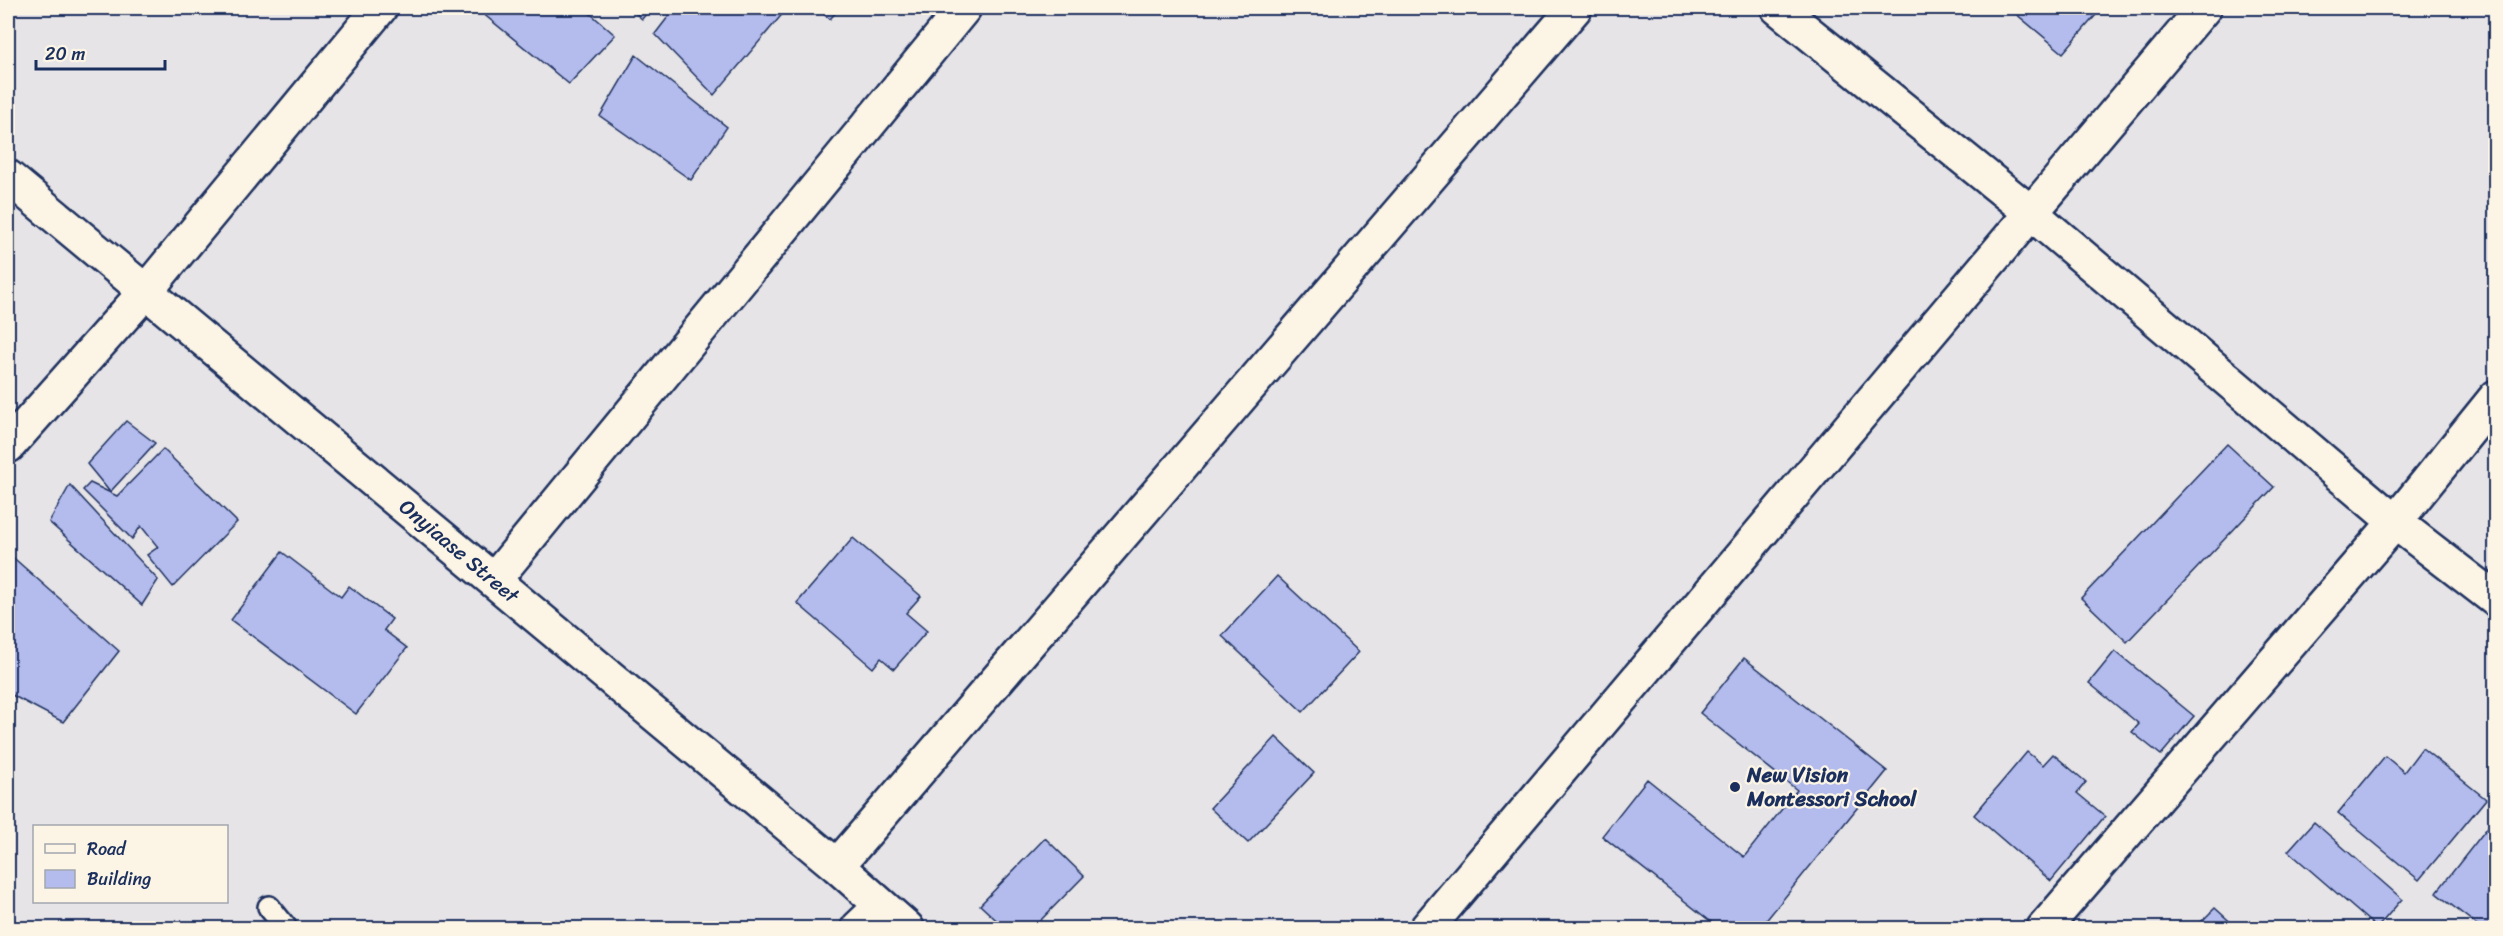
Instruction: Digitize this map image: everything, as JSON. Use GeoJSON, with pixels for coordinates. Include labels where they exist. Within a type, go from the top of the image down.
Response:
{"type":"FeatureCollection","features":[{"type":"Feature","properties":{"kind":"street"},"geometry":{"type":"LineString","coordinates":[[8,446],[146,291],[380,8]]}},
{"type":"Feature","properties":{"kind":"street"},"geometry":{"type":"LineString","coordinates":[[494,580],[964,8]]}},
{"type":"Feature","properties":{"kind":"street"},"geometry":{"type":"LineString","coordinates":[[837,866],[1575,8]]}},
{"type":"Feature","properties":{"kind":"street"},"geometry":{"type":"LineString","coordinates":[[1778,8],[2030,212],[2395,522],[2496,600]]}},
{"type":"Feature","properties":{"kind":"street"},"geometry":{"type":"LineString","coordinates":[[1427,928],[2204,8]]}},
{"type":"Feature","properties":{"kind":"street","name":"Onyiaase Street"},"geometry":{"type":"LineString","coordinates":[[8,177],[837,866],[869,918],[907,928]]}},
{"type":"Feature","properties":{"kind":"street"},"geometry":{"type":"LineString","coordinates":[[2044,928],[2395,522],[2496,397]]}},
{"type":"Feature","properties":{"kind":"lane"},"geometry":{"type":"LineString","coordinates":[[269,907],[286,928]]}},
{"type":"Feature","properties":{"kind":"building"},"geometry":{"type":"Polygon","coordinates":[[[476,8],[584,8],[615,35],[569,84],[476,8]]]}},
{"type":"Feature","properties":{"kind":"building"},"geometry":{"type":"Polygon","coordinates":[[[629,8],[651,8],[642,19],[629,8]]]}},
{"type":"Feature","properties":{"kind":"building"},"geometry":{"type":"Polygon","coordinates":[[[675,8],[780,8],[785,11],[714,95],[655,34],[675,8]]]}},
{"type":"Feature","properties":{"kind":"building"},"geometry":{"type":"Polygon","coordinates":[[[815,8],[840,8],[830,19],[815,8]]]}},
{"type":"Feature","properties":{"kind":"building"},"geometry":{"type":"Polygon","coordinates":[[[2009,8],[2102,8],[2063,53],[2009,8]]]}},
{"type":"Feature","properties":{"kind":"building"},"geometry":{"type":"Polygon","coordinates":[[[636,55],[727,127],[691,180],[600,116],[636,55]]]}},
{"type":"Feature","properties":{"kind":"building"},"geometry":{"type":"Polygon","coordinates":[[[126,421],[155,443],[110,492],[87,464],[126,421]]]}},
{"type":"Feature","properties":{"kind":"building"},"geometry":{"type":"Polygon","coordinates":[[[2227,444],[2274,487],[2127,642],[2081,598],[2227,444]]]}},
{"type":"Feature","properties":{"kind":"building"},"geometry":{"type":"Polygon","coordinates":[[[163,449],[237,522],[173,587],[147,555],[158,547],[141,526],[132,539],[83,490],[90,483],[117,496],[163,449]]]}},
{"type":"Feature","properties":{"kind":"building"},"geometry":{"type":"Polygon","coordinates":[[[70,485],[158,580],[142,605],[49,522],[70,485]]]}},
{"type":"Feature","properties":{"kind":"building"},"geometry":{"type":"Polygon","coordinates":[[[853,538],[921,596],[906,613],[927,631],[894,669],[881,658],[873,668],[797,603],[853,538]]]}},
{"type":"Feature","properties":{"kind":"building"},"geometry":{"type":"Polygon","coordinates":[[[282,552],[341,597],[349,586],[392,619],[384,630],[407,648],[356,714],[231,620],[282,552]]]}},
{"type":"Feature","properties":{"kind":"building"},"geometry":{"type":"Polygon","coordinates":[[[8,553],[119,651],[63,722],[8,693],[8,553]]]}},
{"type":"Feature","properties":{"kind":"building"},"geometry":{"type":"Polygon","coordinates":[[[1277,576],[1359,652],[1303,712],[1222,636],[1277,576]]]}},
{"type":"Feature","properties":{"kind":"building"},"geometry":{"type":"Polygon","coordinates":[[[2115,651],[2194,716],[2161,755],[2132,732],[2139,724],[2089,683],[2115,651]]]}},
{"type":"Feature","properties":{"kind":"building"},"geometry":{"type":"Polygon","coordinates":[[[1744,658],[1887,771],[1760,928],[1719,928],[1602,836],[1647,779],[1744,857],[1797,790],[1700,713],[1744,658]]]}},
{"type":"Feature","properties":{"kind":"building"},"geometry":{"type":"Polygon","coordinates":[[[1276,737],[1314,773],[1248,843],[1210,808],[1276,737]]]}},
{"type":"Feature","properties":{"kind":"building"},"geometry":{"type":"Polygon","coordinates":[[[2422,748],[2486,799],[2419,880],[2338,813],[2385,756],[2404,772],[2422,748]]]}},
{"type":"Feature","properties":{"kind":"building"},"geometry":{"type":"Polygon","coordinates":[[[2027,752],[2043,765],[2053,754],[2086,782],[2077,793],[2105,816],[2051,881],[1974,815],[2027,752]]]}},
{"type":"Feature","properties":{"kind":"building"},"geometry":{"type":"Polygon","coordinates":[[[2314,822],[2402,899],[2377,928],[2288,851],[2314,822]]]}},
{"type":"Feature","properties":{"kind":"building"},"geometry":{"type":"Polygon","coordinates":[[[2491,823],[2496,826],[2496,928],[2481,928],[2436,893],[2491,823]]]}},
{"type":"Feature","properties":{"kind":"building"},"geometry":{"type":"Polygon","coordinates":[[[1045,838],[1084,876],[1033,928],[1005,928],[980,905],[1045,838]]]}},
{"type":"Feature","properties":{"kind":"building"},"geometry":{"type":"Polygon","coordinates":[[[2215,908],[2237,928],[2195,928],[2215,908]]]}},
{"type":"Feature","properties":{"kind":"place","name":"New Vision Montessori School"},"geometry":{"type":"Point","coordinates":[1735,787]}}]}
